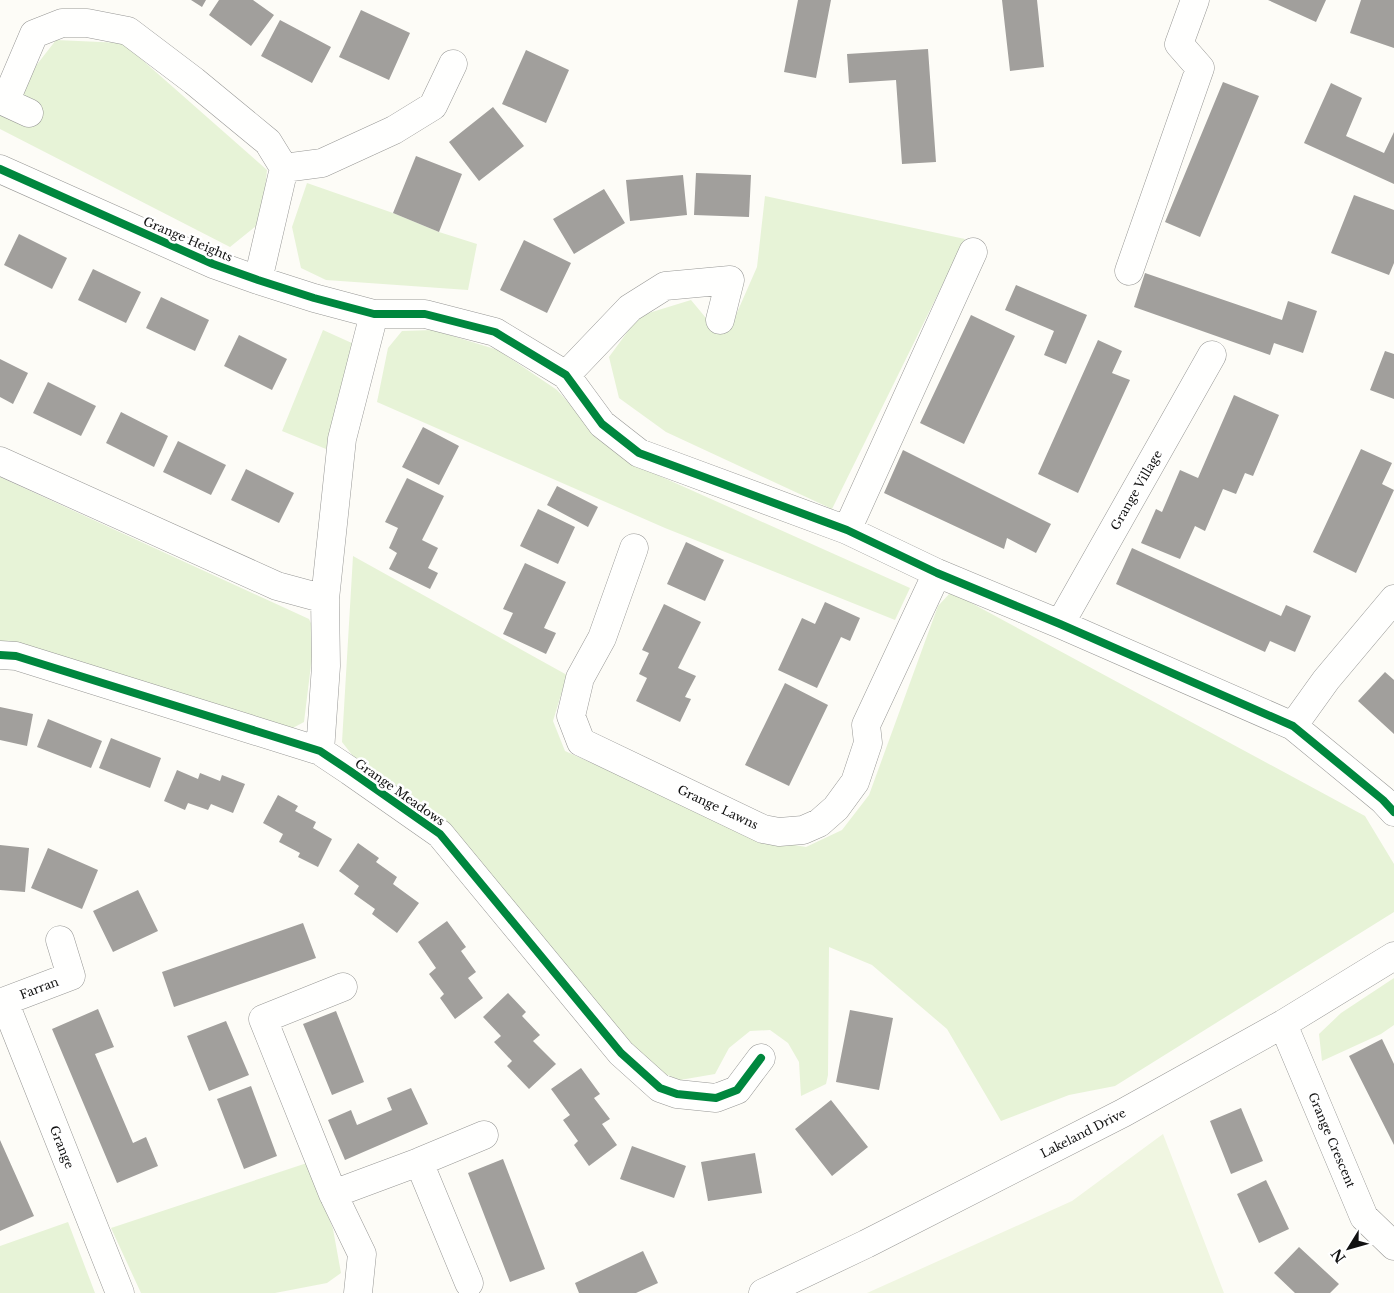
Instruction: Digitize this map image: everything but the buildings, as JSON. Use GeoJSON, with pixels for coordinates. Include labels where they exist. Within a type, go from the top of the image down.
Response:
{"type":"FeatureCollection","features":[{"type":"Feature","properties":{"kind":"street"},"geometry":{"type":"LineString","coordinates":[[1129,271],[1200,68],[1179,44],[1195,0]]}},
{"type":"Feature","properties":{"kind":"street"},"geometry":{"type":"LineString","coordinates":[[28,113],[5,102],[34,34],[62,23],[87,23],[128,31],[194,81],[268,142],[284,168],[258,280]]}},
{"type":"Feature","properties":{"kind":"street"},"geometry":{"type":"LineString","coordinates":[[284,168],[322,163],[394,130],[425,111],[433,106],[453,64]]}},
{"type":"Feature","properties":{"kind":"street","name":"Grange Heights"},"geometry":{"type":"LineString","coordinates":[[0,169],[213,264],[314,298],[374,314],[425,314],[495,332],[566,375]]}},
{"type":"Feature","properties":{"kind":"street"},"geometry":{"type":"LineString","coordinates":[[847,530],[973,252]]}},
{"type":"Feature","properties":{"kind":"street"},"geometry":{"type":"LineString","coordinates":[[720,320],[730,280],[665,286],[630,308],[566,375],[602,424],[639,453],[847,530],[937,573],[1060,624],[1293,726],[1383,800],[1394,812]]}},
{"type":"Feature","properties":{"kind":"street"},"geometry":{"type":"LineString","coordinates":[[320,751],[326,666],[325,599],[342,439],[374,314]]}},
{"type":"Feature","properties":{"kind":"street","name":"Grange Village"},"geometry":{"type":"LineString","coordinates":[[1060,624],[1212,356]]}},
{"type":"Feature","properties":{"kind":"street"},"geometry":{"type":"LineString","coordinates":[[0,462],[277,586],[325,599]]}},
{"type":"Feature","properties":{"kind":"street","name":"Grange Lawns"},"geometry":{"type":"LineString","coordinates":[[634,548],[602,638],[580,678],[571,716],[581,742],[763,829],[779,832],[803,830],[819,823],[836,808],[856,782],[868,743],[866,725],[937,573]]}},
{"type":"Feature","properties":{"kind":"street"},"geometry":{"type":"LineString","coordinates":[[1293,726],[1326,680],[1394,599]]}},
{"type":"Feature","properties":{"kind":"street","name":"Grange Meadows"},"geometry":{"type":"LineString","coordinates":[[0,656],[16,656],[320,751],[440,834],[621,1053],[660,1088],[677,1094],[716,1098],[737,1090],[761,1058]]}},
{"type":"Feature","properties":{"kind":"street","name":"Farran"},"geometry":{"type":"LineString","coordinates":[[2,1002],[71,976],[60,940]]}},
{"type":"Feature","properties":{"kind":"street","name":"Lakeland Drive"},"geometry":{"type":"LineString","coordinates":[[763,1293],[866,1244],[1123,1113],[1284,1024],[1394,956]]}},
{"type":"Feature","properties":{"kind":"street"},"geometry":{"type":"LineString","coordinates":[[343,987],[264,1019],[333,1194],[362,1254],[358,1293]]}},
{"type":"Feature","properties":{"kind":"street","name":"Grange"},"geometry":{"type":"LineString","coordinates":[[2,1002],[120,1293]]}},
{"type":"Feature","properties":{"kind":"street","name":"Grange Crescent"},"geometry":{"type":"LineString","coordinates":[[1284,1024],[1364,1217],[1394,1246]]}},
{"type":"Feature","properties":{"kind":"street"},"geometry":{"type":"LineString","coordinates":[[333,1194],[484,1135]]}},
{"type":"Feature","properties":{"kind":"street"},"geometry":{"type":"LineString","coordinates":[[419,1162],[469,1284]]}},
{"type":"Feature","properties":{"kind":"green space"},"geometry":{"type":"Polygon","coordinates":[[[56,40],[123,43],[267,170],[262,221],[230,247],[0,129],[0,112],[56,40]]]}},
{"type":"Feature","properties":{"kind":"green space"},"geometry":{"type":"Polygon","coordinates":[[[307,183],[393,213],[439,232],[477,244],[468,290],[326,280],[301,268],[292,227],[307,183]]]}},
{"type":"Feature","properties":{"kind":"green space"},"geometry":{"type":"Polygon","coordinates":[[[765,196],[965,239],[832,509],[666,432],[619,398],[609,357],[639,316],[691,300],[716,330],[732,324],[757,267],[765,196]]]}},
{"type":"Feature","properties":{"kind":"green space"},"geometry":{"type":"Polygon","coordinates":[[[323,330],[354,344],[326,449],[282,431],[323,330]]]}},
{"type":"Feature","properties":{"kind":"green space"},"geometry":{"type":"Polygon","coordinates":[[[433,330],[498,350],[557,390],[597,434],[644,469],[910,588],[895,620],[665,528],[377,402],[388,348],[402,331],[433,330]]]}},
{"type":"Feature","properties":{"kind":"green space"},"geometry":{"type":"Polygon","coordinates":[[[0,477],[309,619],[315,632],[304,722],[289,730],[0,644],[0,477]]]}},
{"type":"Feature","properties":{"kind":"green space"},"geometry":{"type":"Polygon","coordinates":[[[353,556],[567,675],[553,721],[565,751],[760,839],[806,847],[842,830],[869,795],[938,606],[951,592],[1365,816],[1394,864],[1394,912],[1115,1086],[1069,1095],[1001,1121],[947,1029],[872,965],[829,947],[828,1075],[826,1084],[801,1096],[799,1062],[788,1043],[770,1030],[750,1031],[729,1048],[715,1074],[680,1080],[655,1070],[601,1011],[356,760],[342,742],[353,556]]]}},
{"type":"Feature","properties":{"kind":"green space"},"geometry":{"type":"Polygon","coordinates":[[[1394,978],[1394,1025],[1381,1034],[1322,1061],[1319,1034],[1341,1013],[1394,978]]]}},
{"type":"Feature","properties":{"kind":"green space"},"geometry":{"type":"Polygon","coordinates":[[[1163,1134],[1224,1293],[867,1293],[1072,1201],[1163,1134]]]}},
{"type":"Feature","properties":{"kind":"green space"},"geometry":{"type":"Polygon","coordinates":[[[307,1163],[333,1229],[341,1273],[327,1283],[275,1293],[141,1293],[111,1228],[307,1163]]]}},
{"type":"Feature","properties":{"kind":"green space"},"geometry":{"type":"Polygon","coordinates":[[[68,1222],[95,1293],[0,1293],[0,1246],[68,1222]]]}},
{"type":"Feature","properties":{"kind":"cycle path"},"geometry":{"type":"LineString","coordinates":[[0,169],[213,264],[258,280],[314,298],[374,314],[425,314],[495,332],[566,375],[602,424],[639,453],[847,530],[937,573],[1060,624],[1293,726],[1383,800],[1394,812]]}},
{"type":"Feature","properties":{"kind":"cycle path"},"geometry":{"type":"LineString","coordinates":[[0,655],[16,656],[320,751],[440,834],[621,1053],[660,1088],[677,1094],[716,1098],[737,1090],[761,1058]]}}]}
